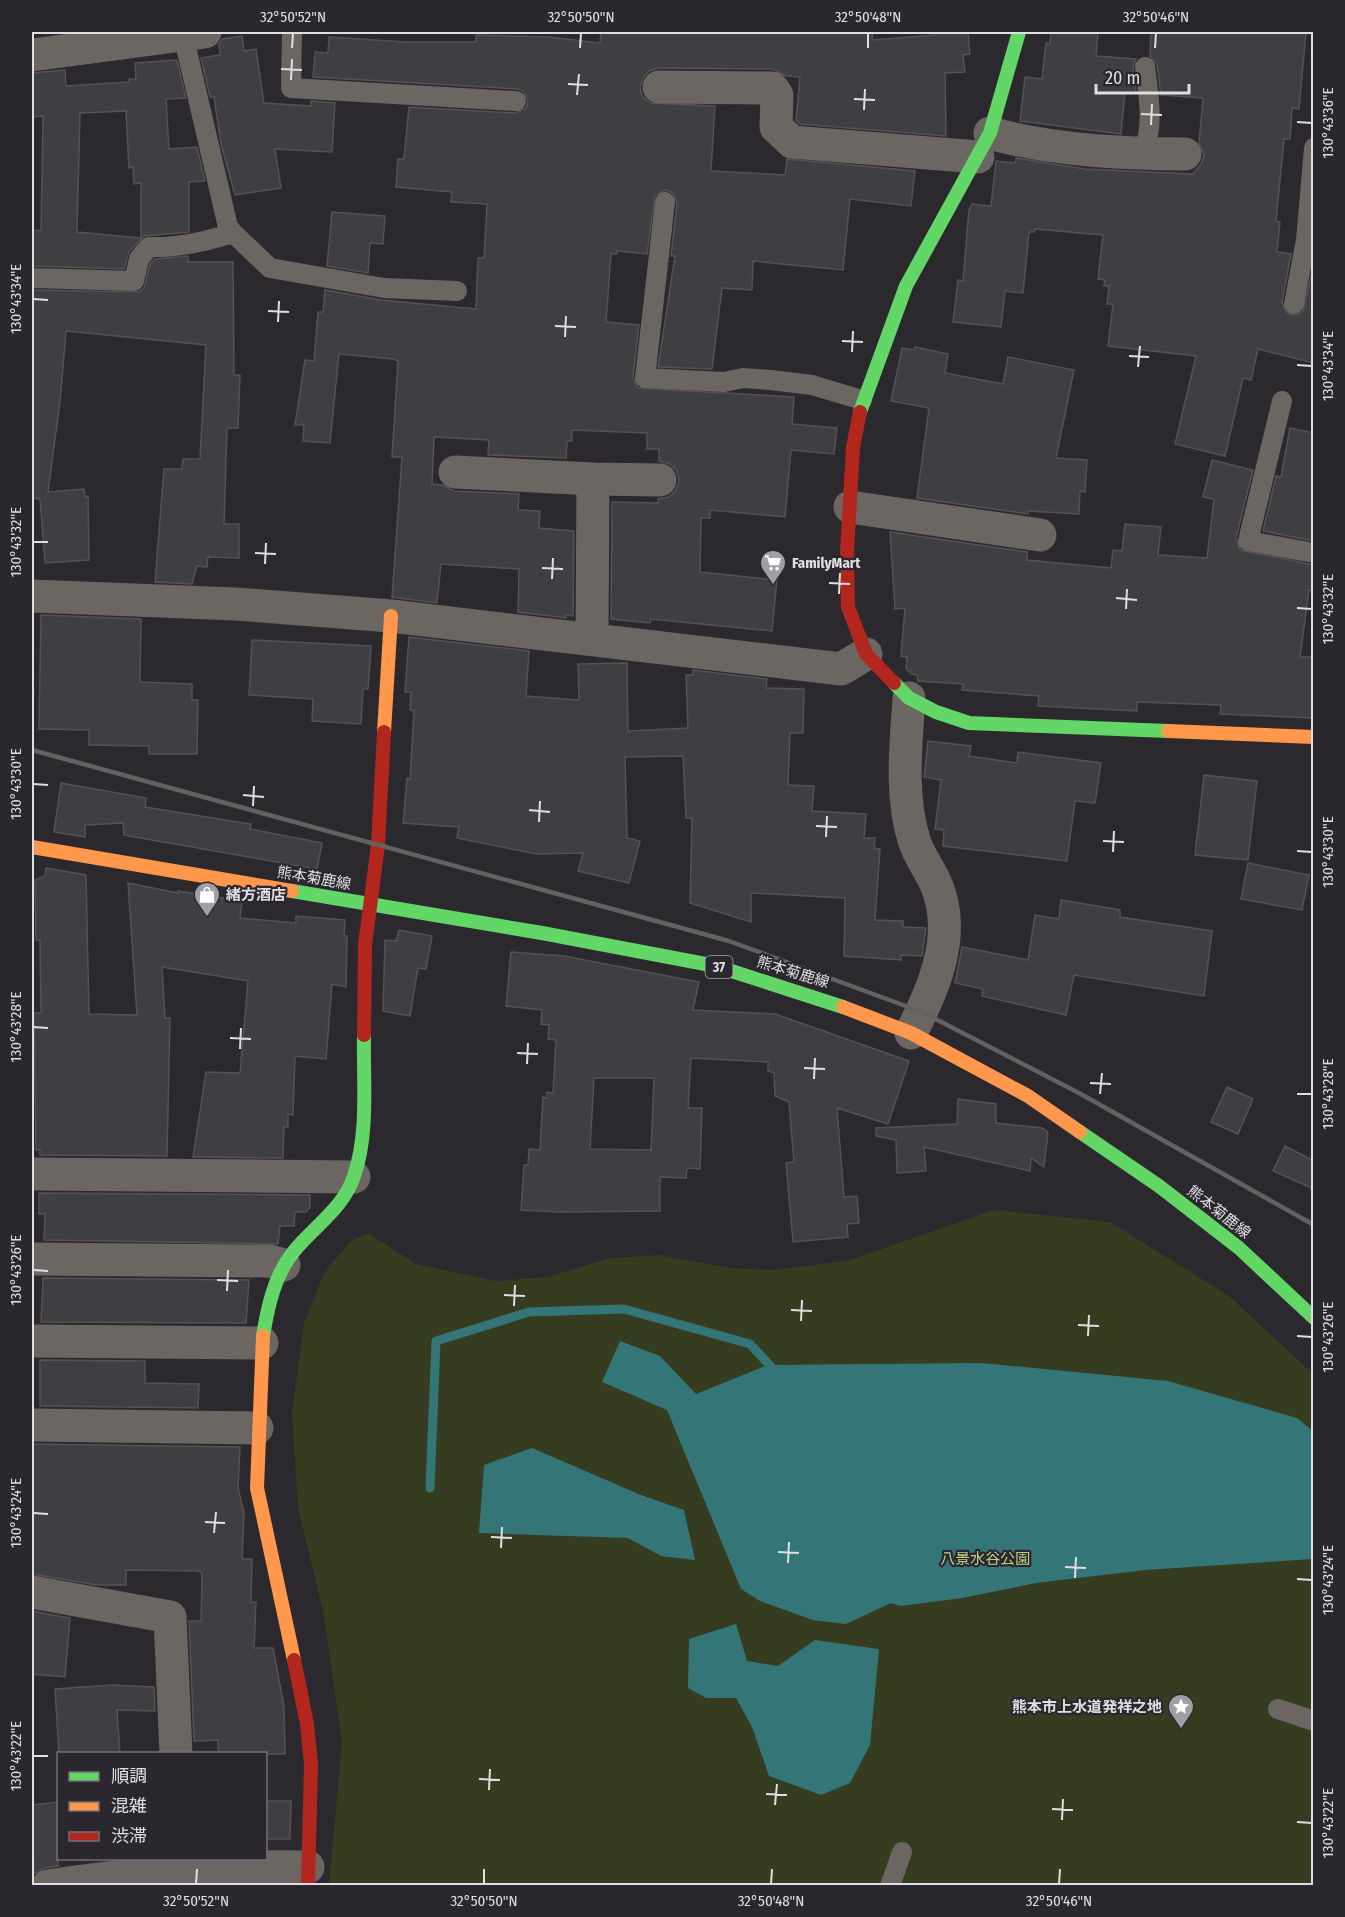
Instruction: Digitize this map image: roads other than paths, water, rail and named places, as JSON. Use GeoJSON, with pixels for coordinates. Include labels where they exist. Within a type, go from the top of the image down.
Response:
{"type":"FeatureCollection","features":[{"type":"Feature","properties":{"kind":"street"},"geometry":{"type":"LineString","coordinates":[[1019,32],[1017,48],[984,145],[906,286],[862,400],[853,447],[848,607],[866,654],[909,698],[936,712],[969,723],[1314,737]]}},
{"type":"Feature","properties":{"kind":"street"},"geometry":{"type":"LineString","coordinates":[[32,55],[194,33]]}},
{"type":"Feature","properties":{"kind":"street"},"geometry":{"type":"LineString","coordinates":[[659,87],[772,88],[777,95],[776,127],[792,142],[984,145],[1015,140],[1143,154],[1185,154]]}},
{"type":"Feature","properties":{"kind":"street"},"geometry":{"type":"LineString","coordinates":[[455,472],[593,480],[660,480]]}},
{"type":"Feature","properties":{"kind":"street"},"geometry":{"type":"LineString","coordinates":[[592,639],[593,480]]}},
{"type":"Feature","properties":{"kind":"street"},"geometry":{"type":"LineString","coordinates":[[850,507],[1040,535]]}},
{"type":"Feature","properties":{"kind":"street"},"geometry":{"type":"LineString","coordinates":[[32,596],[236,604],[391,616],[840,669],[866,654]]}},
{"type":"Feature","properties":{"kind":"street"},"geometry":{"type":"LineString","coordinates":[[48,1886],[181,1864],[258,1866],[308,1876],[311,1764],[307,1724],[257,1488],[257,1428],[262,1343],[269,1303],[284,1265],[341,1200],[354,1177],[362,1135],[365,945],[378,845],[391,616]]}},
{"type":"Feature","properties":{"kind":"street"},"geometry":{"type":"LineString","coordinates":[[909,698],[906,799],[914,841],[938,889],[946,919],[943,955],[922,1012],[911,1033]]}},
{"type":"Feature","properties":{"kind":"street","name":"熊本菊鹿線"},"geometry":{"type":"LineString","coordinates":[[32,847],[542,933],[716,966],[823,999],[911,1033],[1028,1096],[1142,1173],[1239,1248],[1314,1318]]}},
{"type":"Feature","properties":{"kind":"street"},"geometry":{"type":"LineString","coordinates":[[32,1174],[354,1177]]}},
{"type":"Feature","properties":{"kind":"street"},"geometry":{"type":"LineString","coordinates":[[32,1259],[269,1262],[284,1265]]}},
{"type":"Feature","properties":{"kind":"street"},"geometry":{"type":"LineString","coordinates":[[32,1341],[262,1343]]}},
{"type":"Feature","properties":{"kind":"street"},"geometry":{"type":"LineString","coordinates":[[32,1425],[257,1428]]}},
{"type":"Feature","properties":{"kind":"street"},"geometry":{"type":"LineString","coordinates":[[32,1592],[170,1617],[176,1752]]}},
{"type":"Feature","properties":{"kind":"lane"},"geometry":{"type":"LineString","coordinates":[[292,32],[291,88],[516,101]]}},
{"type":"Feature","properties":{"kind":"lane"},"geometry":{"type":"LineString","coordinates":[[194,33],[216,181],[228,227],[233,233],[270,268],[384,288],[457,291]]}},
{"type":"Feature","properties":{"kind":"lane"},"geometry":{"type":"LineString","coordinates":[[1143,154],[1149,139],[1151,111],[1145,67]]}},
{"type":"Feature","properties":{"kind":"lane"},"geometry":{"type":"LineString","coordinates":[[1294,304],[1310,241],[1314,148]]}},
{"type":"Feature","properties":{"kind":"lane"},"geometry":{"type":"LineString","coordinates":[[665,202],[645,378],[724,382],[743,378],[771,380],[812,385],[862,400]]}},
{"type":"Feature","properties":{"kind":"lane"},"geometry":{"type":"LineString","coordinates":[[32,278],[135,281],[139,260],[149,247],[167,248],[205,242],[233,233]]}},
{"type":"Feature","properties":{"kind":"lane"},"geometry":{"type":"LineString","coordinates":[[1282,401],[1248,541],[1314,553]]}},
{"type":"Feature","properties":{"kind":"lane"},"geometry":{"type":"LineString","coordinates":[[1278,1708],[1314,1720]]}},
{"type":"Feature","properties":{"kind":"lane"},"geometry":{"type":"LineString","coordinates":[[890,1886],[902,1852]]}},
{"type":"Feature","properties":{"kind":"water"},"geometry":{"type":"Polygon","coordinates":[[[620,1341],[660,1356],[696,1394],[768,1365],[981,1363],[1168,1381],[1297,1418],[1313,1431],[1313,1559],[1145,1570],[1036,1583],[962,1598],[901,1606],[891,1603],[846,1624],[813,1620],[760,1601],[741,1589],[667,1410],[602,1382],[620,1341]]]}},
{"type":"Feature","properties":{"kind":"water"},"geometry":{"type":"Polygon","coordinates":[[[532,1448],[641,1495],[684,1510],[695,1560],[661,1556],[628,1538],[479,1533],[484,1465],[532,1448]]]}},
{"type":"Feature","properties":{"kind":"water"},"geometry":{"type":"Polygon","coordinates":[[[736,1624],[747,1661],[778,1666],[815,1640],[879,1649],[870,1745],[850,1783],[821,1795],[769,1776],[752,1727],[736,1698],[706,1698],[688,1688],[689,1639],[736,1624]]]}},
{"type":"Feature","properties":{"kind":"waterway"},"geometry":{"type":"LineString","coordinates":[[430,1488],[436,1341],[529,1312],[624,1309],[750,1344],[776,1372]]}},
{"type":"Feature","properties":{"kind":"railway"},"geometry":{"type":"LineString","coordinates":[[32,750],[729,941],[922,1012],[1079,1093],[1314,1225]]}},
{"type":"Feature","properties":{"kind":"place","name":"FamilyMart"},"geometry":{"type":"Point","coordinates":[773,586]}},
{"type":"Feature","properties":{"kind":"place","name":"緒方酒店"},"geometry":{"type":"Point","coordinates":[207,918]}},
{"type":"Feature","properties":{"kind":"place","name":"熊本市上水道発祥之地"},"geometry":{"type":"Point","coordinates":[1181,1730]}},
{"type":"Feature","properties":{"kind":"park label","name":"八景水谷公園"},"geometry":{"type":"Point","coordinates":[985,1559]}}]}
